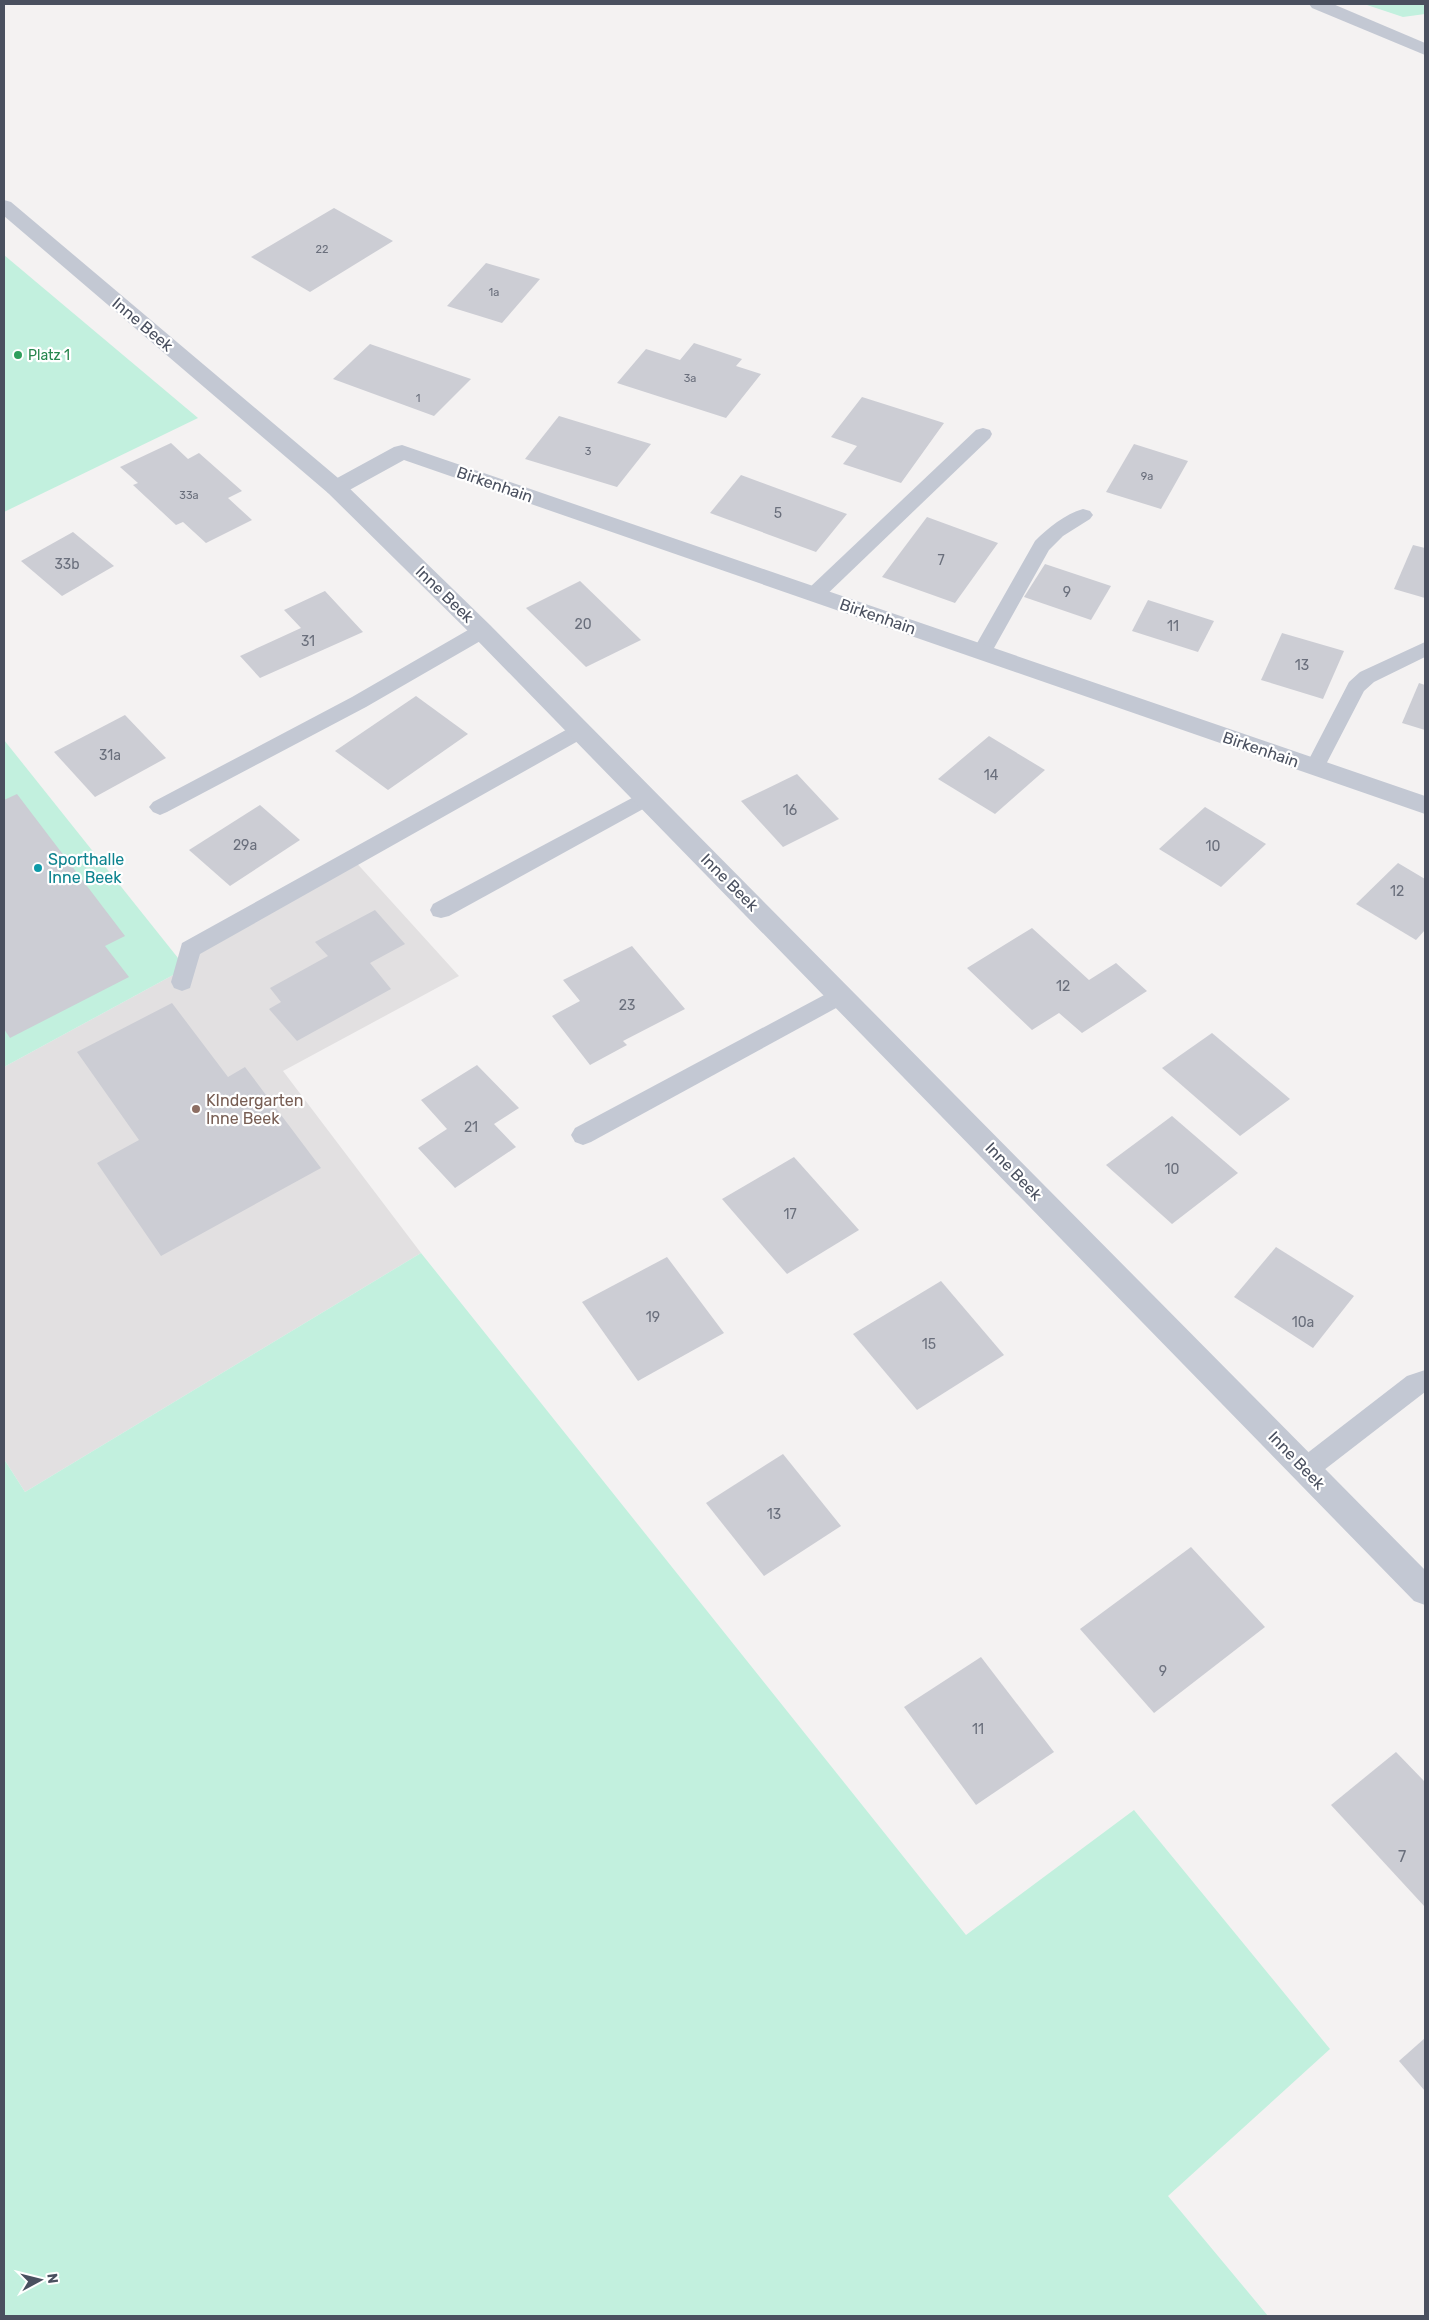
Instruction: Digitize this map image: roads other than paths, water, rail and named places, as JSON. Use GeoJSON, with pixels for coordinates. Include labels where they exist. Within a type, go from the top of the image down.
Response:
{"type":"FeatureCollection","features":[{"type":"Feature","properties":{"kind":"street"},"geometry":{"type":"LineString","coordinates":[[1318,4],[1425,50]]}},
{"type":"Feature","properties":{"kind":"street","name":"Inne Beek"},"geometry":{"type":"LineString","coordinates":[[4,206],[336,488],[580,730],[1425,1591]]}},
{"type":"Feature","properties":{"kind":"street","name":"Birkenhain"},"geometry":{"type":"LineString","coordinates":[[336,488],[402,452],[1425,805]]}},
{"type":"Feature","properties":{"kind":"lane"},"geometry":{"type":"LineString","coordinates":[[815,594],[982,434]]}},
{"type":"Feature","properties":{"kind":"lane"},"geometry":{"type":"LineString","coordinates":[[982,652],[1042,546],[1056,532],[1082,515]]}},
{"type":"Feature","properties":{"kind":"lane"},"geometry":{"type":"LineString","coordinates":[[160,807],[359,702],[482,631]]}},
{"type":"Feature","properties":{"kind":"lane"},"geometry":{"type":"LineString","coordinates":[[1315,767],[1356,687],[1367,677],[1425,648]]}},
{"type":"Feature","properties":{"kind":"lane"},"geometry":{"type":"LineString","coordinates":[[182,982],[190,949],[580,730]]}},
{"type":"Feature","properties":{"kind":"lane"},"geometry":{"type":"LineString","coordinates":[[441,910],[647,798]]}},
{"type":"Feature","properties":{"kind":"lane"},"geometry":{"type":"LineString","coordinates":[[583,1135],[840,994]]}},
{"type":"Feature","properties":{"kind":"lane"},"geometry":{"type":"LineString","coordinates":[[1306,1469],[1416,1384],[1425,1381]]}},
{"type":"Feature","properties":{"kind":"place","name":"Platz 1"},"geometry":{"type":"Point","coordinates":[18,355]}},
{"type":"Feature","properties":{"kind":"place","name":"Sporthalle Inne Beek"},"geometry":{"type":"Point","coordinates":[38,868]}},
{"type":"Feature","properties":{"kind":"place","name":"KIndergarten Inne Beek"},"geometry":{"type":"Point","coordinates":[196,1109]}}]}
